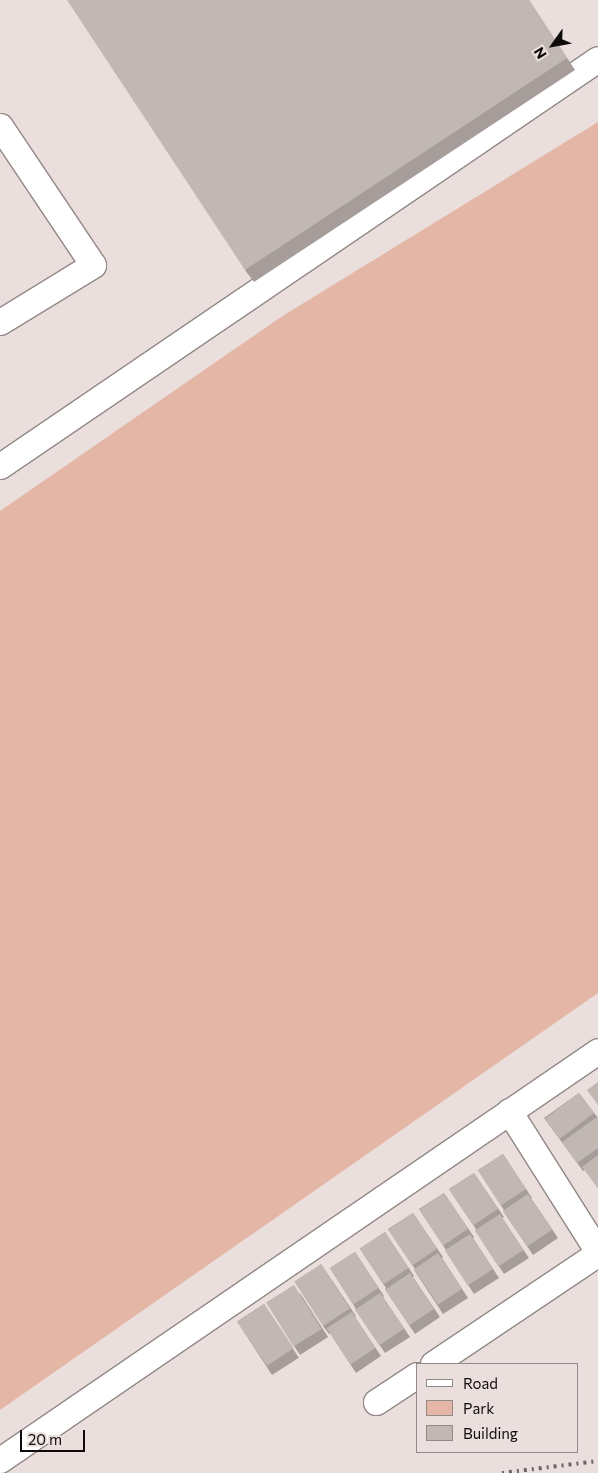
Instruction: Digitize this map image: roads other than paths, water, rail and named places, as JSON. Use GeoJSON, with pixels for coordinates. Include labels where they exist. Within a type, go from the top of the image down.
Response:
{"type":"FeatureCollection","features":[{"type":"Feature","properties":{"kind":"street"},"geometry":{"type":"LineString","coordinates":[[0,466],[598,59]]}},
{"type":"Feature","properties":{"kind":"street"},"geometry":{"type":"LineString","coordinates":[[0,128],[93,264],[0,322]]}},
{"type":"Feature","properties":{"kind":"street"},"geometry":{"type":"LineString","coordinates":[[0,1460],[598,1051]]}},
{"type":"Feature","properties":{"kind":"street"},"geometry":{"type":"LineString","coordinates":[[434,1363],[598,1253],[509,1111]]}},
{"type":"Feature","properties":{"kind":"street"},"geometry":{"type":"LineString","coordinates":[[376,1402],[416,1376]]}},
{"type":"Feature","properties":{"kind":"railway"},"geometry":{"type":"LineString","coordinates":[[502,1473],[598,1461]]}}]}
